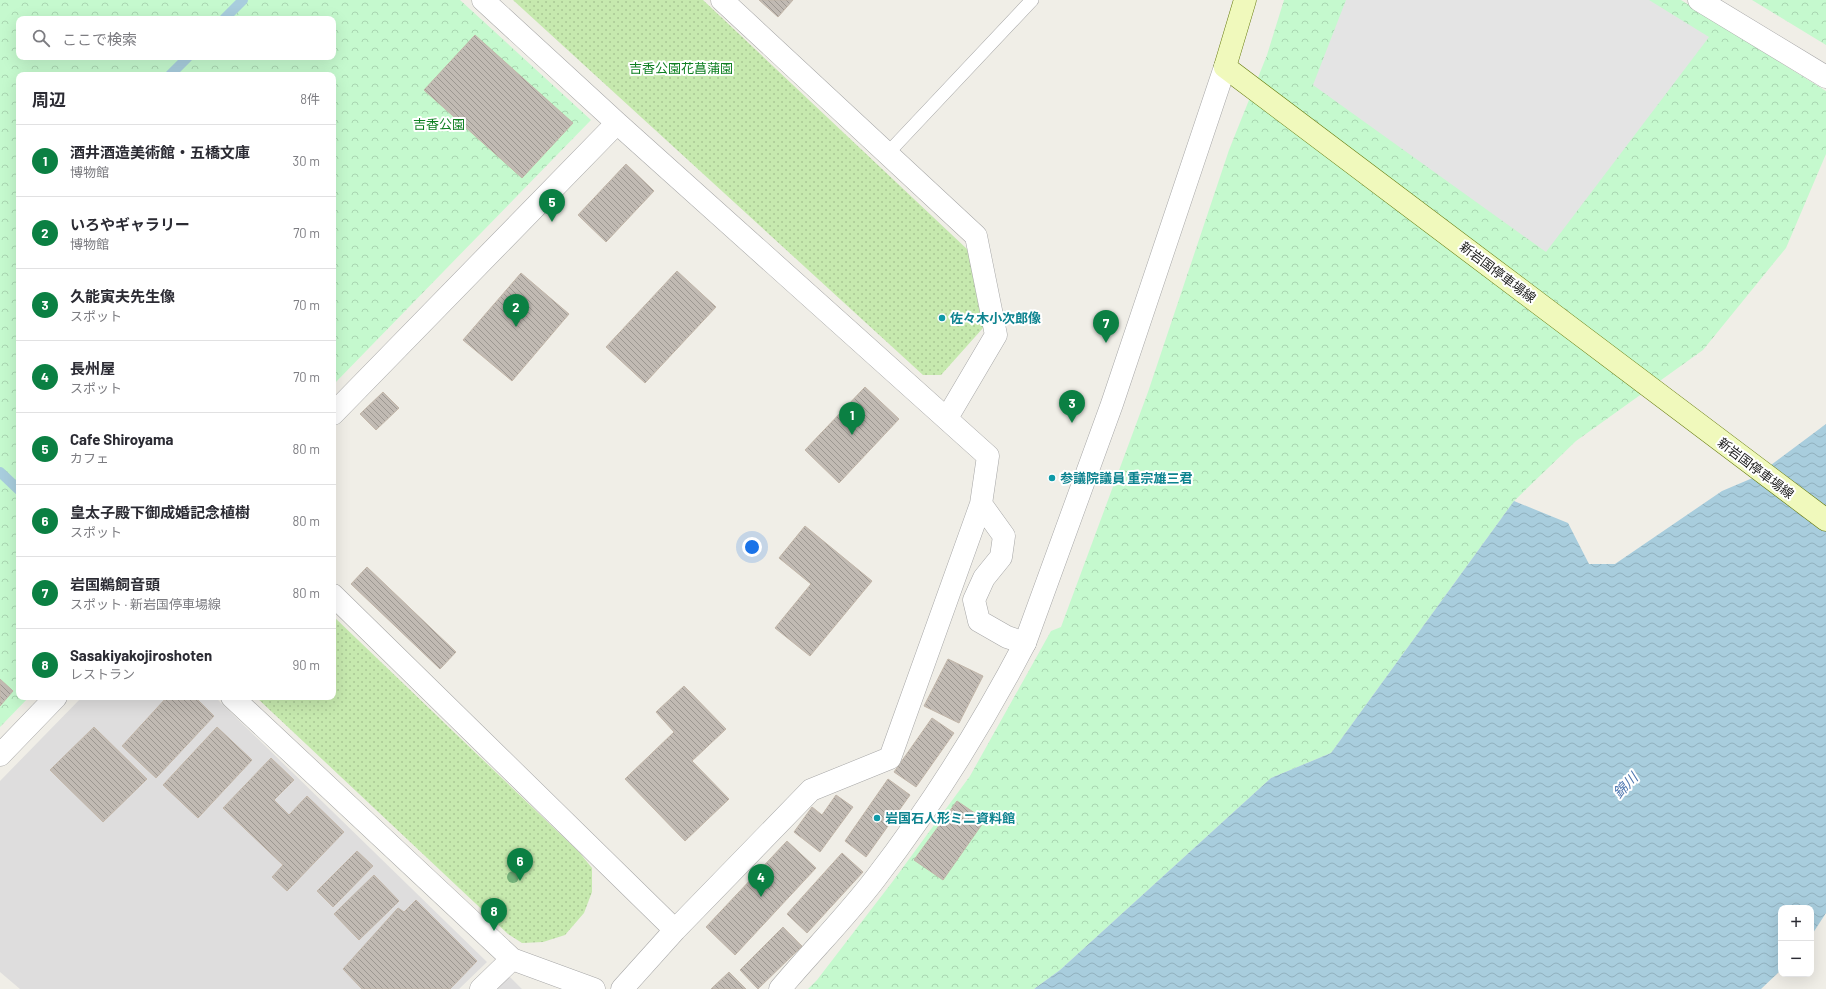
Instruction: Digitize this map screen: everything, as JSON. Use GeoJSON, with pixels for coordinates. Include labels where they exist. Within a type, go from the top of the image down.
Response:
{"type":"FeatureCollection","features":[{"type":"Feature","properties":{"kind":"main road"},"geometry":{"type":"LineString","coordinates":[[1225,67],[1245,0]]}},
{"type":"Feature","properties":{"kind":"main road","name":"新岩国停車場線"},"geometry":{"type":"LineString","coordinates":[[1225,67],[1826,520]]}},
{"type":"Feature","properties":{"kind":"street"},"geometry":{"type":"LineString","coordinates":[[483,0],[617,123],[988,456],[981,504],[890,758],[811,790],[675,930],[622,989]]}},
{"type":"Feature","properties":{"kind":"street"},"geometry":{"type":"LineString","coordinates":[[722,0],[976,236],[996,335],[947,418]]}},
{"type":"Feature","properties":{"kind":"street"},"geometry":{"type":"LineString","coordinates":[[1699,0],[1826,77]]}},
{"type":"Feature","properties":{"kind":"street"},"geometry":{"type":"LineString","coordinates":[[780,989],[875,879],[946,778],[1008,676],[1025,643],[1112,404],[1225,67]]}},
{"type":"Feature","properties":{"kind":"street"},"geometry":{"type":"LineString","coordinates":[[336,411],[617,123]]}},
{"type":"Feature","properties":{"kind":"street"},"geometry":{"type":"LineString","coordinates":[[981,504],[1004,536],[1001,557],[984,578],[974,600],[979,621],[1007,637],[1025,643]]}},
{"type":"Feature","properties":{"kind":"street"},"geometry":{"type":"LineString","coordinates":[[336,598],[675,930]]}},
{"type":"Feature","properties":{"kind":"street"},"geometry":{"type":"LineString","coordinates":[[0,755],[53,700]]}},
{"type":"Feature","properties":{"kind":"street"},"geometry":{"type":"LineString","coordinates":[[235,700],[512,959],[594,989]]}},
{"type":"Feature","properties":{"kind":"street"},"geometry":{"type":"LineString","coordinates":[[480,989],[512,959]]}},
{"type":"Feature","properties":{"kind":"lane"},"geometry":{"type":"LineString","coordinates":[[887,154],[1032,0]]}},
{"type":"Feature","properties":{"kind":"shaded area"},"geometry":{"type":"Polygon","coordinates":[[[1346,0],[1649,0],[1709,37],[1546,252],[1313,85],[1346,0]]]}},
{"type":"Feature","properties":{"kind":"shaded area"},"geometry":{"type":"Polygon","coordinates":[[[79,700],[218,700],[487,962],[459,989],[20,989],[0,972],[0,781],[79,700]]]}},
{"type":"Feature","properties":{"kind":"shaded area"},"geometry":{"type":"Polygon","coordinates":[[[509,976],[522,989],[495,989],[509,976]]]}},
{"type":"Feature","properties":{"kind":"green space","name":"吉香公園"},"geometry":{"type":"Polygon","coordinates":[[[0,0],[460,0],[591,120],[336,382],[336,72],[16,72],[16,700],[26,700],[0,727],[0,0]]]}},
{"type":"Feature","properties":{"kind":"green space","name":"吉香公園花菖蒲園"},"geometry":{"type":"Polygon","coordinates":[[[513,0],[703,0],[968,250],[983,328],[941,375],[923,375],[513,0]]]}},
{"type":"Feature","properties":{"kind":"green space"},"geometry":{"type":"Polygon","coordinates":[[[1284,0],[1681,0],[1826,91],[1826,154],[1786,248],[1703,350],[1576,441],[1514,501],[1331,753],[1271,778],[1060,970],[1034,989],[808,989],[817,980],[893,881],[970,776],[1051,631],[1061,627],[1148,392],[1229,150],[1267,55],[1284,0]]]}},
{"type":"Feature","properties":{"kind":"green space"},"geometry":{"type":"Polygon","coordinates":[[[1752,0],[1826,0],[1826,45],[1752,0]]]}},
{"type":"Feature","properties":{"kind":"green space"},"geometry":{"type":"Polygon","coordinates":[[[336,619],[579,852],[592,868],[592,892],[584,913],[565,935],[543,942],[522,943],[508,934],[259,700],[336,700],[336,619]]]}},
{"type":"Feature","properties":{"kind":"water","name":"錦川"},"geometry":{"type":"Polygon","coordinates":[[[1826,424],[1826,913],[1814,931],[1814,905],[1778,905],[1778,973],[1761,989],[1034,989],[1060,970],[1271,778],[1331,753],[1514,501],[1568,523],[1589,564],[1615,564],[1722,491],[1755,477],[1826,424]]]}},
{"type":"Feature","properties":{"kind":"building"},"geometry":{"type":"Polygon","coordinates":[[[759,0],[793,0],[778,17],[759,0]]]}},
{"type":"Feature","properties":{"kind":"building"},"geometry":{"type":"Polygon","coordinates":[[[475,35],[573,123],[522,178],[424,90],[475,35]]]}},
{"type":"Feature","properties":{"kind":"building"},"geometry":{"type":"Polygon","coordinates":[[[626,164],[654,191],[606,242],[578,215],[626,164]]]}},
{"type":"Feature","properties":{"kind":"building"},"geometry":{"type":"Polygon","coordinates":[[[677,271],[716,307],[645,383],[606,347],[677,271]]]}},
{"type":"Feature","properties":{"kind":"building"},"geometry":{"type":"Polygon","coordinates":[[[521,273],[569,314],[512,381],[463,340],[521,273]]]}},
{"type":"Feature","properties":{"kind":"building"},"geometry":{"type":"Polygon","coordinates":[[[865,387],[899,419],[839,483],[805,450],[865,387]]]}},
{"type":"Feature","properties":{"kind":"building"},"geometry":{"type":"Polygon","coordinates":[[[383,392],[399,408],[376,430],[360,414],[383,392]]]}},
{"type":"Feature","properties":{"kind":"building"},"geometry":{"type":"Polygon","coordinates":[[[805,526],[872,581],[810,656],[775,628],[811,584],[779,558],[805,526]]]}},
{"type":"Feature","properties":{"kind":"building"},"geometry":{"type":"Polygon","coordinates":[[[367,567],[456,652],[440,669],[351,584],[367,567]]]}},
{"type":"Feature","properties":{"kind":"building"},"geometry":{"type":"Polygon","coordinates":[[[948,659],[983,676],[959,723],[924,706],[948,659]]]}},
{"type":"Feature","properties":{"kind":"building"},"geometry":{"type":"Polygon","coordinates":[[[0,679],[13,691],[0,706],[0,679]]]}},
{"type":"Feature","properties":{"kind":"building"},"geometry":{"type":"Polygon","coordinates":[[[684,686],[726,729],[692,761],[729,799],[685,841],[625,779],[674,732],[656,712],[684,686]]]}},
{"type":"Feature","properties":{"kind":"building"},"geometry":{"type":"Polygon","coordinates":[[[164,700],[198,700],[214,716],[156,778],[122,746],[164,700]]]}},
{"type":"Feature","properties":{"kind":"building"},"geometry":{"type":"Polygon","coordinates":[[[932,718],[954,733],[916,787],[894,772],[932,718]]]}},
{"type":"Feature","properties":{"kind":"building"},"geometry":{"type":"Polygon","coordinates":[[[94,727],[147,779],[103,822],[50,770],[94,727]]]}},
{"type":"Feature","properties":{"kind":"building"},"geometry":{"type":"Polygon","coordinates":[[[217,727],[252,760],[198,818],[163,785],[217,727]]]}},
{"type":"Feature","properties":{"kind":"building"},"geometry":{"type":"Polygon","coordinates":[[[271,758],[294,780],[274,800],[289,815],[307,796],[344,832],[287,891],[272,877],[283,865],[223,808],[271,758]]]}},
{"type":"Feature","properties":{"kind":"building","name":"岩国石人形ミニ資料館"},"geometry":{"type":"Polygon","coordinates":[[[888,779],[910,795],[866,857],[845,841],[888,779]]]}},
{"type":"Feature","properties":{"kind":"building"},"geometry":{"type":"Polygon","coordinates":[[[836,795],[853,807],[820,852],[794,832],[812,807],[822,815],[836,795]]]}},
{"type":"Feature","properties":{"kind":"building"},"geometry":{"type":"Polygon","coordinates":[[[957,801],[985,820],[943,880],[914,860],[957,801]]]}},
{"type":"Feature","properties":{"kind":"building"},"geometry":{"type":"Polygon","coordinates":[[[787,841],[816,868],[735,955],[706,927],[787,841]]]}},
{"type":"Feature","properties":{"kind":"building"},"geometry":{"type":"Polygon","coordinates":[[[357,851],[373,866],[333,907],[317,891],[357,851]]]}},
{"type":"Feature","properties":{"kind":"building"},"geometry":{"type":"Polygon","coordinates":[[[842,853],[863,872],[807,933],[787,914],[842,853]]]}},
{"type":"Feature","properties":{"kind":"building"},"geometry":{"type":"Polygon","coordinates":[[[374,875],[399,901],[359,940],[334,914],[374,875]]]}},
{"type":"Feature","properties":{"kind":"building"},"geometry":{"type":"Polygon","coordinates":[[[416,900],[477,961],[450,989],[362,989],[343,969],[398,908],[404,912],[416,900]]]}},
{"type":"Feature","properties":{"kind":"building"},"geometry":{"type":"Polygon","coordinates":[[[783,927],[802,946],[758,989],[740,970],[783,927]]]}},
{"type":"Feature","properties":{"kind":"building"},"geometry":{"type":"Polygon","coordinates":[[[729,972],[746,989],[711,989],[729,972]]]}},
{"type":"Feature","properties":{"kind":"waterway"},"geometry":{"type":"LineString","coordinates":[[227,16],[243,0]]}},
{"type":"Feature","properties":{"kind":"waterway"},"geometry":{"type":"LineString","coordinates":[[173,72],[185,60]]}},
{"type":"Feature","properties":{"kind":"waterway"},"geometry":{"type":"LineString","coordinates":[[0,472],[16,487]]}},
{"type":"Feature","properties":{"kind":"place","name":"Cafe Shiroyama"},"geometry":{"type":"Point","coordinates":[552,222]}},
{"type":"Feature","properties":{"kind":"place","name":"佐々木小次郎像"},"geometry":{"type":"Point","coordinates":[942,318]}},
{"type":"Feature","properties":{"kind":"place","name":"いろやギャラリー"},"geometry":{"type":"Point","coordinates":[516,327]}},
{"type":"Feature","properties":{"kind":"place","name":"岩国鵜飼音頭"},"geometry":{"type":"Point","coordinates":[1106,343]}},
{"type":"Feature","properties":{"kind":"place","name":"久能寅夫先生像"},"geometry":{"type":"Point","coordinates":[1072,423]}},
{"type":"Feature","properties":{"kind":"place","name":"酒井酒造美術館・五橋文庫"},"geometry":{"type":"Point","coordinates":[852,435]}},
{"type":"Feature","properties":{"kind":"place","name":"参議院議員 重宗雄三君"},"geometry":{"type":"Point","coordinates":[1052,478]}},
{"type":"Feature","properties":{"kind":"place","name":"岩国石人形ミニ資料館"},"geometry":{"type":"Point","coordinates":[877,818]}},
{"type":"Feature","properties":{"kind":"place","name":"皇太子殿下御成婚記念植樹"},"geometry":{"type":"Point","coordinates":[520,881]}},
{"type":"Feature","properties":{"kind":"place","name":"長州屋"},"geometry":{"type":"Point","coordinates":[761,897]}},
{"type":"Feature","properties":{"kind":"place","name":"Sasakiyakojiroshoten"},"geometry":{"type":"Point","coordinates":[494,931]}}]}
